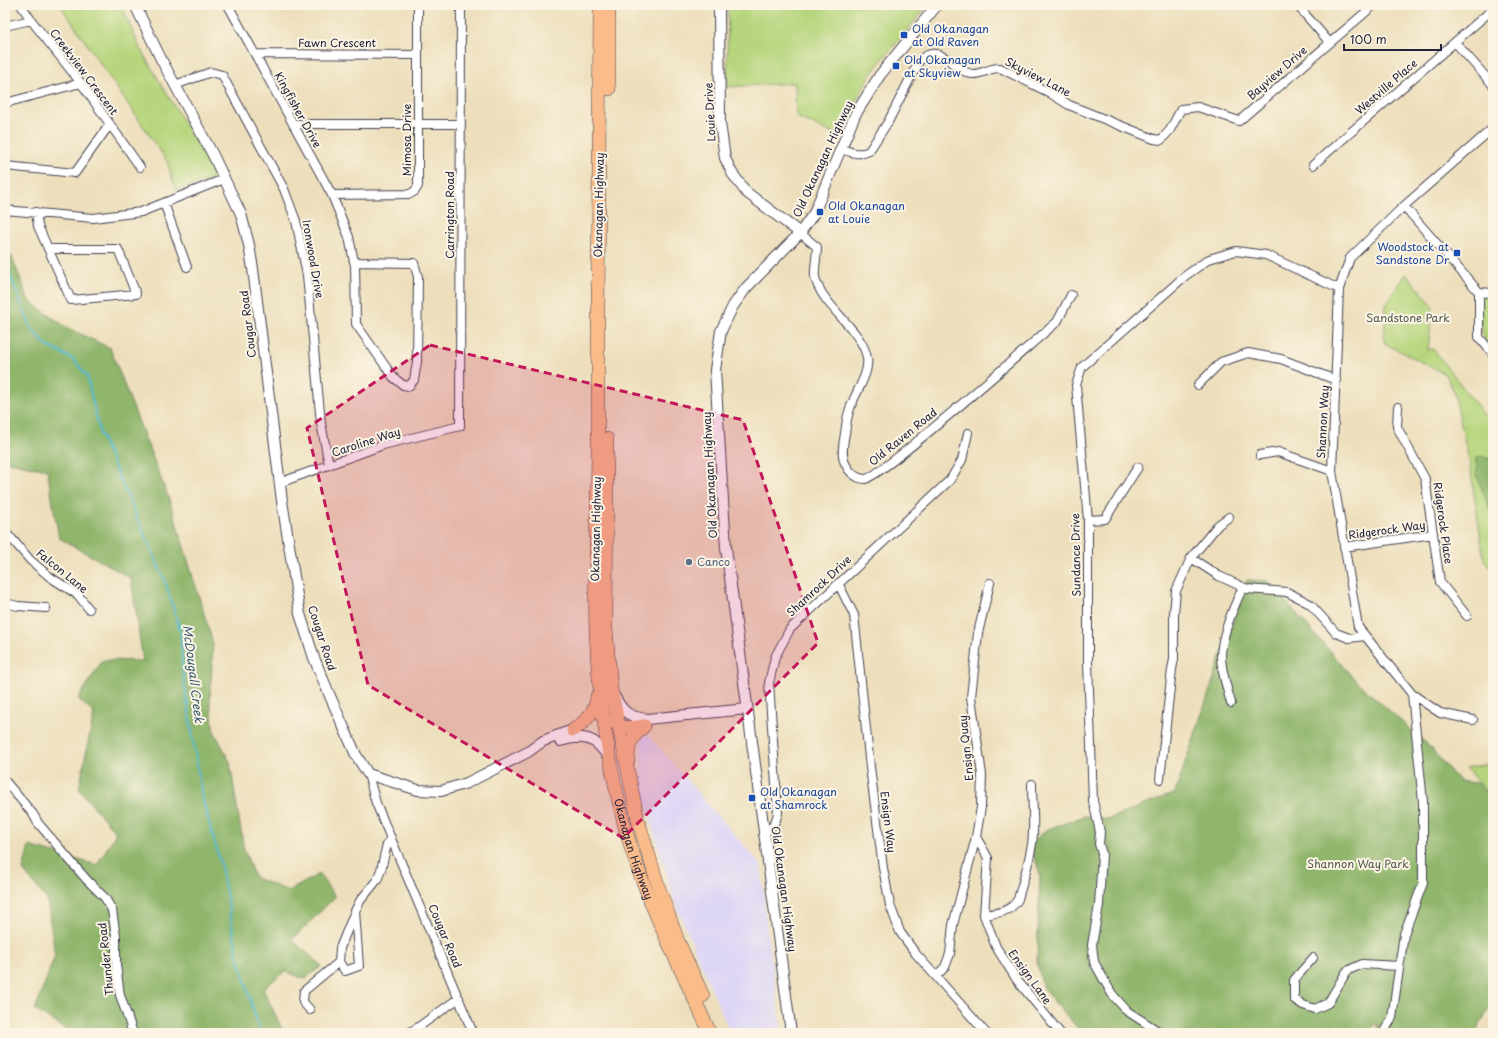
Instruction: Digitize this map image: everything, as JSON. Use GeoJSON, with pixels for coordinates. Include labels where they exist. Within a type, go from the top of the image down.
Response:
{"type":"FeatureCollection","features":[{"type":"Feature","properties":{"kind":"highway","name":"Okanagan Highway"},"geometry":{"type":"LineString","coordinates":[[600,5],[596,630],[604,726],[619,805],[642,881],[669,945],[710,1033]]}},
{"type":"Feature","properties":{"kind":"highway","name":"Okanagan Highway"},"geometry":{"type":"LineString","coordinates":[[609,5],[606,629],[610,688],[638,820],[659,888],[678,941],[719,1033]]}},
{"type":"Feature","properties":{"kind":"highway"},"geometry":{"type":"LineString","coordinates":[[598,668],[607,689],[612,721],[617,725],[626,728],[644,726]]}},
{"type":"Feature","properties":{"kind":"highway"},"geometry":{"type":"LineString","coordinates":[[573,730],[590,716],[594,710],[597,702],[598,668]]}},
{"type":"Feature","properties":{"kind":"highway"},"geometry":{"type":"LineString","coordinates":[[573,730],[604,726],[612,735],[616,757],[628,775]]}},
{"type":"Feature","properties":{"kind":"highway"},"geometry":{"type":"LineString","coordinates":[[628,775],[628,750],[632,739],[644,726]]}},
{"type":"Feature","properties":{"kind":"street","name":"Creekview Crescent"},"geometry":{"type":"LineString","coordinates":[[5,166],[75,173],[110,124],[81,83],[31,20],[21,5]]}},
{"type":"Feature","properties":{"kind":"street","name":"Cougar Road"},"geometry":{"type":"LineString","coordinates":[[135,5],[175,85],[213,155],[241,214],[249,245],[279,483],[300,614],[314,658],[356,755],[368,774],[376,803],[474,1033]]}},
{"type":"Feature","properties":{"kind":"street","name":"Kingfisher Drive"},"geometry":{"type":"LineString","coordinates":[[228,5],[332,195],[349,237],[354,262],[414,263],[418,277],[417,362],[414,380],[410,386],[403,385],[393,377],[356,324],[355,263]]}},
{"type":"Feature","properties":{"kind":"street","name":"Mimosa Drive"},"geometry":{"type":"LineString","coordinates":[[332,195],[403,195],[410,194],[415,191],[418,186],[418,5]]}},
{"type":"Feature","properties":{"kind":"street","name":"Carrington Road"},"geometry":{"type":"LineString","coordinates":[[460,426],[461,5]]}},
{"type":"Feature","properties":{"kind":"street","name":"Louie Drive"},"geometry":{"type":"LineString","coordinates":[[719,5],[720,124],[725,158],[732,173],[746,192],[800,233]]}},
{"type":"Feature","properties":{"kind":"street","name":"Old Okanagan Highway"},"geometry":{"type":"LineString","coordinates":[[791,1033],[763,834],[726,548],[715,370],[721,331],[733,306],[746,288],[800,233],[814,213],[855,115],[880,75],[937,5]]}},
{"type":"Feature","properties":{"kind":"street"},"geometry":{"type":"LineString","coordinates":[[1297,5],[1330,43]]}},
{"type":"Feature","properties":{"kind":"street","name":"Bayview Drive"},"geometry":{"type":"LineString","coordinates":[[1239,121],[1374,5]]}},
{"type":"Feature","properties":{"kind":"street","name":"Westville Place"},"geometry":{"type":"LineString","coordinates":[[1313,165],[1493,9]]}},
{"type":"Feature","properties":{"kind":"street"},"geometry":{"type":"LineString","coordinates":[[5,26],[31,20]]}},
{"type":"Feature","properties":{"kind":"street"},"geometry":{"type":"LineString","coordinates":[[1455,42],[1493,85]]}},
{"type":"Feature","properties":{"kind":"street","name":"Fawn Crescent"},"geometry":{"type":"LineString","coordinates":[[255,54],[418,55]]}},
{"type":"Feature","properties":{"kind":"street","name":"Skyview Lane"},"geometry":{"type":"LineString","coordinates":[[841,149],[858,154],[869,151],[888,122],[919,61],[924,56],[931,54],[947,57],[962,70],[974,74],[1000,68],[1050,93],[1069,105],[1154,139],[1161,140],[1170,130],[1181,109],[1198,107],[1239,121]]}},
{"type":"Feature","properties":{"kind":"street","name":"Ironwood Drive"},"geometry":{"type":"LineString","coordinates":[[175,85],[211,72],[222,75],[284,189],[296,221],[307,274],[321,423],[329,465]]}},
{"type":"Feature","properties":{"kind":"street"},"geometry":{"type":"LineString","coordinates":[[5,103],[81,83]]}},
{"type":"Feature","properties":{"kind":"street"},"geometry":{"type":"LineString","coordinates":[[110,124],[140,167]]}},
{"type":"Feature","properties":{"kind":"street"},"geometry":{"type":"LineString","coordinates":[[293,124],[461,124]]}},
{"type":"Feature","properties":{"kind":"street","name":"Shannon Way"},"geometry":{"type":"LineString","coordinates":[[1473,720],[1440,713],[1412,694],[1358,628],[1332,471],[1339,289],[1350,258],[1404,206],[1493,128]]}},
{"type":"Feature","properties":{"kind":"street"},"geometry":{"type":"LineString","coordinates":[[5,210],[93,218],[141,212],[224,179]]}},
{"type":"Feature","properties":{"kind":"street"},"geometry":{"type":"LineString","coordinates":[[164,203],[187,267]]}},
{"type":"Feature","properties":{"kind":"street"},"geometry":{"type":"LineString","coordinates":[[1404,206],[1479,292],[1493,294]]}},
{"type":"Feature","properties":{"kind":"street"},"geometry":{"type":"LineString","coordinates":[[36,212],[38,226],[71,300],[136,294],[118,249],[49,249]]}},
{"type":"Feature","properties":{"kind":"street","name":"Old Raven Road"},"geometry":{"type":"LineString","coordinates":[[800,233],[817,247],[815,274],[818,287],[858,338],[867,357],[868,369],[849,411],[843,451],[845,465],[854,475],[865,479],[872,477],[906,452],[1057,322],[1072,295]]}},
{"type":"Feature","properties":{"kind":"street","name":"Sundance Drive"},"geometry":{"type":"LineString","coordinates":[[1161,1033],[1127,1011],[1112,994],[1094,962],[1092,945],[1099,905],[1102,854],[1099,844],[1100,832],[1093,801],[1088,663],[1088,520],[1076,386],[1082,368],[1185,276],[1209,259],[1236,251],[1266,255],[1339,289]]}},
{"type":"Feature","properties":{"kind":"street"},"geometry":{"type":"LineString","coordinates":[[1479,292],[1479,337],[1493,354]]}},
{"type":"Feature","properties":{"kind":"street"},"geometry":{"type":"LineString","coordinates":[[1198,385],[1221,362],[1248,353],[1281,359],[1336,380]]}},
{"type":"Feature","properties":{"kind":"street","name":"Ridgerock Place"},"geometry":{"type":"LineString","coordinates":[[1398,407],[1397,427],[1425,479],[1440,582],[1467,616]]}},
{"type":"Feature","properties":{"kind":"street","name":"Caroline Way"},"geometry":{"type":"LineString","coordinates":[[279,483],[383,445],[460,426]]}},
{"type":"Feature","properties":{"kind":"street","name":"Shamrock Drive"},"geometry":{"type":"LineString","coordinates":[[763,834],[769,831],[774,824],[778,813],[769,683],[774,657],[790,629],[950,480],[962,460],[968,433]]}},
{"type":"Feature","properties":{"kind":"street"},"geometry":{"type":"LineString","coordinates":[[1260,455],[1278,452],[1332,471]]}},
{"type":"Feature","properties":{"kind":"street"},"geometry":{"type":"LineString","coordinates":[[1088,520],[1105,519],[1138,467]]}},
{"type":"Feature","properties":{"kind":"street"},"geometry":{"type":"LineString","coordinates":[[1160,779],[1174,659],[1174,613],[1176,592],[1191,558],[1218,525],[1229,518]]}},
{"type":"Feature","properties":{"kind":"street","name":"Falcon Lane"},"geometry":{"type":"LineString","coordinates":[[5,533],[30,560],[50,577],[78,595],[88,609]]}},
{"type":"Feature","properties":{"kind":"street","name":"Ridgerock Way"},"geometry":{"type":"LineString","coordinates":[[1344,547],[1433,534]]}},
{"type":"Feature","properties":{"kind":"street"},"geometry":{"type":"LineString","coordinates":[[1191,558],[1218,576],[1247,589],[1287,592],[1310,604],[1336,633],[1349,638],[1365,636]]}},
{"type":"Feature","properties":{"kind":"street","name":"Ensign Quay"},"geometry":{"type":"LineString","coordinates":[[936,976],[945,967],[950,954],[953,925],[976,837],[981,807],[982,775],[971,697],[978,633],[990,583]]}},
{"type":"Feature","properties":{"kind":"street","name":"Ensign Way"},"geometry":{"type":"LineString","coordinates":[[838,584],[854,615],[882,868],[890,905],[900,932],[916,954],[986,1033]]}},
{"type":"Feature","properties":{"kind":"street"},"geometry":{"type":"LineString","coordinates":[[1230,703],[1222,670],[1221,654],[1229,620],[1243,587]]}},
{"type":"Feature","properties":{"kind":"street"},"geometry":{"type":"LineString","coordinates":[[5,604],[46,608]]}},
{"type":"Feature","properties":{"kind":"street"},"geometry":{"type":"LineString","coordinates":[[610,688],[618,704],[629,715],[636,718],[647,719],[671,716],[690,716]]}},
{"type":"Feature","properties":{"kind":"street"},"geometry":{"type":"LineString","coordinates":[[1383,1033],[1392,1018],[1404,934],[1423,883],[1423,802],[1412,694]]}},
{"type":"Feature","properties":{"kind":"street"},"geometry":{"type":"LineString","coordinates":[[644,726],[690,716],[747,708]]}},
{"type":"Feature","properties":{"kind":"street"},"geometry":{"type":"LineString","coordinates":[[528,752],[543,741],[573,730]]}},
{"type":"Feature","properties":{"kind":"street"},"geometry":{"type":"LineString","coordinates":[[368,774],[418,790],[441,790],[467,783],[528,752],[573,737],[588,738],[594,741],[610,758]]}},
{"type":"Feature","properties":{"kind":"street","name":"Thunder Road"},"geometry":{"type":"LineString","coordinates":[[5,781],[33,814],[38,823],[86,879],[105,898],[112,910],[116,937],[116,965],[120,994],[133,1033]]}},
{"type":"Feature","properties":{"kind":"street"},"geometry":{"type":"LineString","coordinates":[[984,915],[1009,910],[1015,905],[1018,899],[1030,858],[1032,842],[1032,784]]}},
{"type":"Feature","properties":{"kind":"street","name":"Ensign Lane"},"geometry":{"type":"LineString","coordinates":[[976,837],[988,858],[984,915],[996,947],[1017,980],[1060,1033]]}},
{"type":"Feature","properties":{"kind":"street"},"geometry":{"type":"LineString","coordinates":[[355,911],[359,966],[345,971],[339,962],[340,948],[355,911],[360,901],[378,880],[387,844],[391,838]]}},
{"type":"Feature","properties":{"kind":"street"},"geometry":{"type":"LineString","coordinates":[[1313,958],[1294,980],[1294,999],[1315,1009],[1328,1003],[1347,971],[1362,964],[1399,966]]}},
{"type":"Feature","properties":{"kind":"street"},"geometry":{"type":"LineString","coordinates":[[310,1010],[303,1002],[304,991],[339,962]]}},
{"type":"Feature","properties":{"kind":"street"},"geometry":{"type":"LineString","coordinates":[[408,1033],[459,998]]}},
{"type":"Feature","properties":{"kind":"highlighted area"},"geometry":{"type":"Polygon","coordinates":[[[430,345],[743,420],[818,643],[623,838],[368,685],[307,428],[430,345]]]}},
{"type":"Feature","properties":{"kind":"shaded area"},"geometry":{"type":"Polygon","coordinates":[[[647,734],[761,865],[767,930],[782,1033],[730,1033],[675,903],[641,788],[641,740],[647,734]]]}},
{"type":"Feature","properties":{"kind":"green space"},"geometry":{"type":"Polygon","coordinates":[[[60,5],[121,5],[141,50],[217,178],[176,190],[167,161],[60,5]]]}},
{"type":"Feature","properties":{"kind":"green space"},"geometry":{"type":"Polygon","coordinates":[[[728,5],[928,5],[872,72],[837,135],[796,117],[795,83],[727,87],[728,5]]]}},
{"type":"Feature","properties":{"kind":"green space"},"geometry":{"type":"Polygon","coordinates":[[[5,251],[11,255],[29,301],[66,327],[110,348],[170,502],[213,643],[210,701],[214,731],[230,762],[244,850],[255,878],[289,891],[319,874],[335,897],[292,940],[322,966],[304,979],[285,971],[263,989],[284,1033],[72,1033],[35,1010],[55,955],[47,900],[23,870],[29,846],[97,865],[116,833],[79,789],[94,713],[78,699],[103,660],[143,661],[131,578],[59,538],[47,470],[5,461],[5,251]]]}},
{"type":"Feature","properties":{"kind":"green space","name":"Sandstone Park"},"geometry":{"type":"Polygon","coordinates":[[[1406,274],[1433,306],[1428,350],[1433,349],[1493,426],[1493,571],[1484,560],[1469,460],[1454,392],[1445,374],[1384,343],[1386,304],[1406,274]]]}},
{"type":"Feature","properties":{"kind":"green space"},"geometry":{"type":"Polygon","coordinates":[[[1493,292],[1493,352],[1484,341],[1476,293],[1493,292]]]}},
{"type":"Feature","properties":{"kind":"green space"},"geometry":{"type":"Polygon","coordinates":[[[1480,456],[1493,460],[1493,519],[1477,475],[1476,459],[1480,456]]]}},
{"type":"Feature","properties":{"kind":"green space","name":"Shannon Way Park"},"geometry":{"type":"Polygon","coordinates":[[[1247,580],[1268,581],[1357,682],[1426,743],[1459,781],[1477,783],[1485,792],[1493,794],[1493,1001],[1475,1033],[1379,1033],[1376,1023],[1367,1033],[1176,1033],[1160,1030],[1159,1033],[1082,1033],[1043,989],[1037,962],[1040,874],[1031,848],[1032,842],[1048,829],[1085,816],[1108,819],[1175,793],[1247,580]]]}},
{"type":"Feature","properties":{"kind":"green space"},"geometry":{"type":"Polygon","coordinates":[[[1493,763],[1493,799],[1466,768],[1493,763]]]}},
{"type":"Feature","properties":{"kind":"waterway","name":"McDougall Creek"},"geometry":{"type":"LineString","coordinates":[[5,262],[31,328],[46,345],[74,360],[87,376],[100,434],[165,581],[180,630],[183,674],[202,797],[221,865],[237,952],[260,1033]]}},
{"type":"Feature","properties":{"kind":"place","name":"Old Okanagan at Old Raven"},"geometry":{"type":"Point","coordinates":[904,35]}},
{"type":"Feature","properties":{"kind":"place","name":"Old Okanagan at Skyview"},"geometry":{"type":"Point","coordinates":[896,66]}},
{"type":"Feature","properties":{"kind":"place","name":"Old Okanagan at Louie"},"geometry":{"type":"Point","coordinates":[820,212]}},
{"type":"Feature","properties":{"kind":"place","name":"Woodstock at Sandstone Dr"},"geometry":{"type":"Point","coordinates":[1457,253]}},
{"type":"Feature","properties":{"kind":"place","name":"Canco"},"geometry":{"type":"Point","coordinates":[689,562]}},
{"type":"Feature","properties":{"kind":"place","name":"Old Okanagan at Shamrock"},"geometry":{"type":"Point","coordinates":[752,798]}}]}
